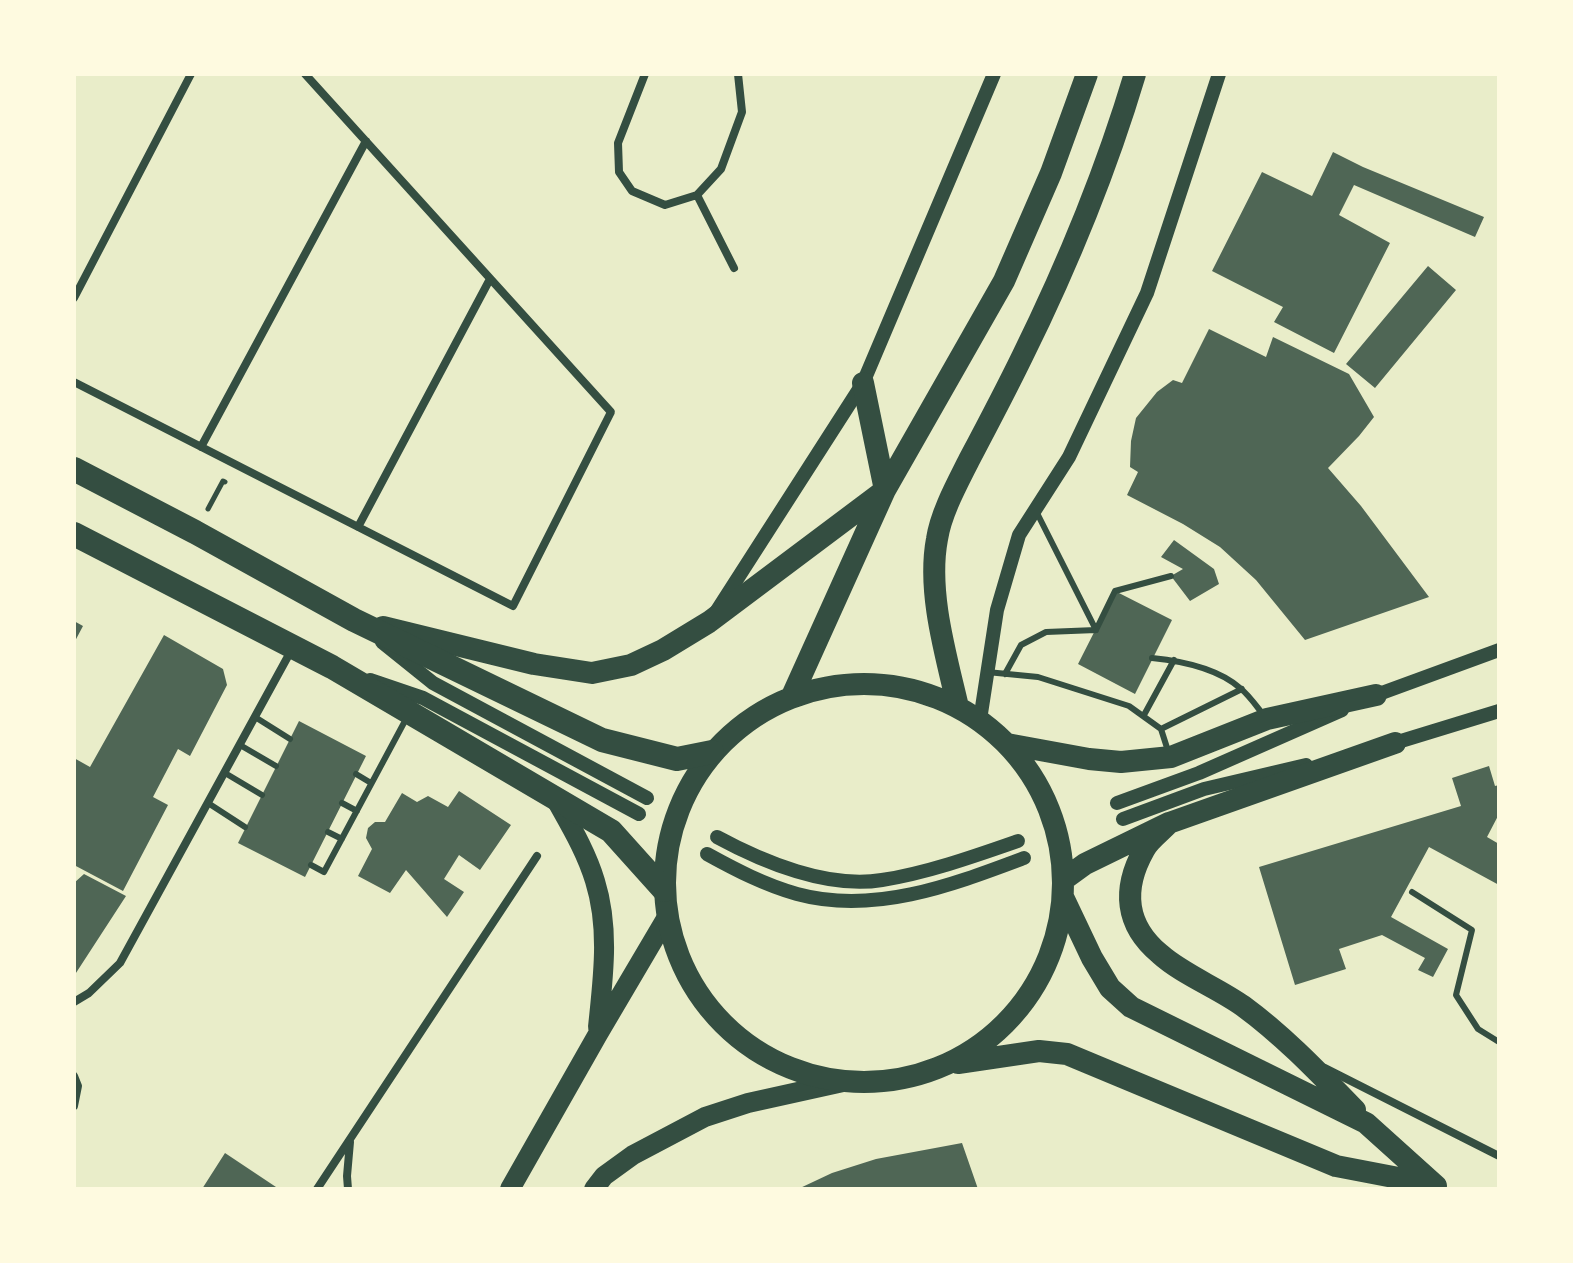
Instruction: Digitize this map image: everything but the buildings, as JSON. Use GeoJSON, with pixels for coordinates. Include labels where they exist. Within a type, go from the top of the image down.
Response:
{"type":"FeatureCollection","features":[{"type":"Feature","properties":{"kind":"highway"},"geometry":{"type":"LineString","coordinates":[[792,696],[885,490],[1004,281],[1051,173],[1087,74]]}},
{"type":"Feature","properties":{"kind":"highway"},"geometry":{"type":"LineString","coordinates":[[958,707],[934,589],[937,538],[951,496],[1023,354],[1084,222],[1135,74]]}},
{"type":"Feature","properties":{"kind":"highway"},"geometry":{"type":"LineString","coordinates":[[863,383],[885,490]]}},
{"type":"Feature","properties":{"kind":"highway"},"geometry":{"type":"LineString","coordinates":[[74,469],[354,620],[602,740],[677,759],[712,752]]}},
{"type":"Feature","properties":{"kind":"highway"},"geometry":{"type":"LineString","coordinates":[[354,620],[534,664],[592,673],[631,665],[709,622],[885,490]]}},
{"type":"Feature","properties":{"kind":"highway"},"geometry":{"type":"LineString","coordinates":[[74,534],[332,667],[611,831],[664,890]]}},
{"type":"Feature","properties":{"kind":"highway"},"geometry":{"type":"LineString","coordinates":[[1366,1123],[1131,1007],[1110,988],[1092,958],[1063,888],[1056,831],[1038,784],[1007,744],[980,720],[958,707],[919,690],[876,683],[833,685],[792,696],[748,719],[712,752],[685,794],[669,840],[664,890],[667,917],[679,959],[700,996],[728,1029],[762,1055],[801,1073],[843,1082],[879,1083],[914,1077],[949,1064],[1039,1051],[1067,1054],[1336,1166],[1439,1187]]}},
{"type":"Feature","properties":{"kind":"highway"},"geometry":{"type":"LineString","coordinates":[[1007,744],[1121,762],[1171,757],[1267,719],[1376,695]]}},
{"type":"Feature","properties":{"kind":"highway"},"geometry":{"type":"LineString","coordinates":[[949,1064],[993,1035],[1029,996],[1053,949],[1063,888],[1085,864],[1169,823],[1395,743]]}},
{"type":"Feature","properties":{"kind":"highway"},"geometry":{"type":"LineString","coordinates":[[1169,823],[1145,848],[1132,881],[1130,910],[1140,934],[1161,955],[1242,1006],[1303,1057],[1366,1123],[1439,1187]]}},
{"type":"Feature","properties":{"kind":"main road"},"geometry":{"type":"LineString","coordinates":[[555,798],[581,845],[603,915],[605,957],[598,1034]]}},
{"type":"Feature","properties":{"kind":"main road"},"geometry":{"type":"LineString","coordinates":[[510,1189],[667,917]]}},
{"type":"Feature","properties":{"kind":"main road"},"geometry":{"type":"LineString","coordinates":[[594,1189],[604,1176],[633,1155],[705,1117],[748,1103],[843,1082]]}},
{"type":"Feature","properties":{"kind":"street"},"geometry":{"type":"LineString","coordinates":[[74,298],[191,74]]}},
{"type":"Feature","properties":{"kind":"street"},"geometry":{"type":"LineString","coordinates":[[74,382],[513,606],[611,412],[305,74]]}},
{"type":"Feature","properties":{"kind":"street"},"geometry":{"type":"LineString","coordinates":[[645,74],[618,143],[619,172],[632,191],[665,205],[697,195],[721,169],[742,112],[738,74]]}},
{"type":"Feature","properties":{"kind":"street"},"geometry":{"type":"LineString","coordinates":[[709,622],[863,383],[994,74]]}},
{"type":"Feature","properties":{"kind":"street"},"geometry":{"type":"LineString","coordinates":[[980,720],[997,610],[1019,535],[1069,457],[1147,293],[1219,74]]}},
{"type":"Feature","properties":{"kind":"street"},"geometry":{"type":"LineString","coordinates":[[201,447],[366,141]]}},
{"type":"Feature","properties":{"kind":"street"},"geometry":{"type":"LineString","coordinates":[[697,195],[734,268]]}},
{"type":"Feature","properties":{"kind":"street"},"geometry":{"type":"LineString","coordinates":[[358,527],[490,279]]}},
{"type":"Feature","properties":{"kind":"street"},"geometry":{"type":"LineString","coordinates":[[354,620],[433,683],[647,798]]}},
{"type":"Feature","properties":{"kind":"street"},"geometry":{"type":"LineString","coordinates":[[74,1002],[89,993],[120,963],[293,647]]}},
{"type":"Feature","properties":{"kind":"street"},"geometry":{"type":"LineString","coordinates":[[1117,803],[1199,773],[1376,695],[1499,650]]}},
{"type":"Feature","properties":{"kind":"street"},"geometry":{"type":"LineString","coordinates":[[332,667],[423,698],[639,814]]}},
{"type":"Feature","properties":{"kind":"street"},"geometry":{"type":"LineString","coordinates":[[1123,819],[1204,789],[1395,743],[1499,711]]}},
{"type":"Feature","properties":{"kind":"street"},"geometry":{"type":"LineString","coordinates":[[717,837],[751,856],[805,874],[848,881],[880,881],[955,862],[1018,841]]}},
{"type":"Feature","properties":{"kind":"street"},"geometry":{"type":"LineString","coordinates":[[707,854],[744,874],[798,894],[848,902],[884,900],[962,881],[1024,858]]}},
{"type":"Feature","properties":{"kind":"street"},"geometry":{"type":"LineString","coordinates":[[317,1189],[537,856]]}},
{"type":"Feature","properties":{"kind":"street"},"geometry":{"type":"LineString","coordinates":[[1303,1057],[1499,1156]]}},
{"type":"Feature","properties":{"kind":"street"},"geometry":{"type":"LineString","coordinates":[[74,1076],[78,1086],[74,1106]]}},
{"type":"Feature","properties":{"kind":"street"},"geometry":{"type":"LineString","coordinates":[[348,1189],[350,1138]]}},
{"type":"Feature","properties":{"kind":"lane"},"geometry":{"type":"LineString","coordinates":[[1035,510],[1096,630]]}},
{"type":"Feature","properties":{"kind":"lane"},"geometry":{"type":"LineString","coordinates":[[1096,630],[1115,591],[1171,576]]}},
{"type":"Feature","properties":{"kind":"lane"},"geometry":{"type":"LineString","coordinates":[[1005,674],[1021,645],[1046,632],[1096,630]]}},
{"type":"Feature","properties":{"kind":"lane"},"geometry":{"type":"LineString","coordinates":[[1152,658],[1174,660],[1220,674],[1242,689],[1267,719]]}},
{"type":"Feature","properties":{"kind":"lane"},"geometry":{"type":"LineString","coordinates":[[1144,715],[1174,660]]}},
{"type":"Feature","properties":{"kind":"lane"},"geometry":{"type":"LineString","coordinates":[[987,672],[1038,677],[1129,706],[1161,729],[1171,757]]}},
{"type":"Feature","properties":{"kind":"lane"},"geometry":{"type":"LineString","coordinates":[[1161,729],[1242,689]]}},
{"type":"Feature","properties":{"kind":"lane"},"geometry":{"type":"LineString","coordinates":[[311,865],[324,872],[410,712]]}},
{"type":"Feature","properties":{"kind":"lane"},"geometry":{"type":"LineString","coordinates":[[255,717],[290,739]]}},
{"type":"Feature","properties":{"kind":"lane"},"geometry":{"type":"LineString","coordinates":[[240,745],[276,766]]}},
{"type":"Feature","properties":{"kind":"lane"},"geometry":{"type":"LineString","coordinates":[[225,773],[262,795]]}},
{"type":"Feature","properties":{"kind":"lane"},"geometry":{"type":"LineString","coordinates":[[356,774],[371,783]]}},
{"type":"Feature","properties":{"kind":"lane"},"geometry":{"type":"LineString","coordinates":[[208,803],[245,827]]}},
{"type":"Feature","properties":{"kind":"lane"},"geometry":{"type":"LineString","coordinates":[[342,803],[357,811]]}},
{"type":"Feature","properties":{"kind":"lane"},"geometry":{"type":"LineString","coordinates":[[328,832],[342,839]]}},
{"type":"Feature","properties":{"kind":"lane"},"geometry":{"type":"LineString","coordinates":[[1412,892],[1472,930],[1456,995],[1478,1029],[1499,1042]]}},
{"type":"Feature","properties":{"kind":"path"},"geometry":{"type":"LineString","coordinates":[[195,532],[223,481],[234,487]]}}]}
